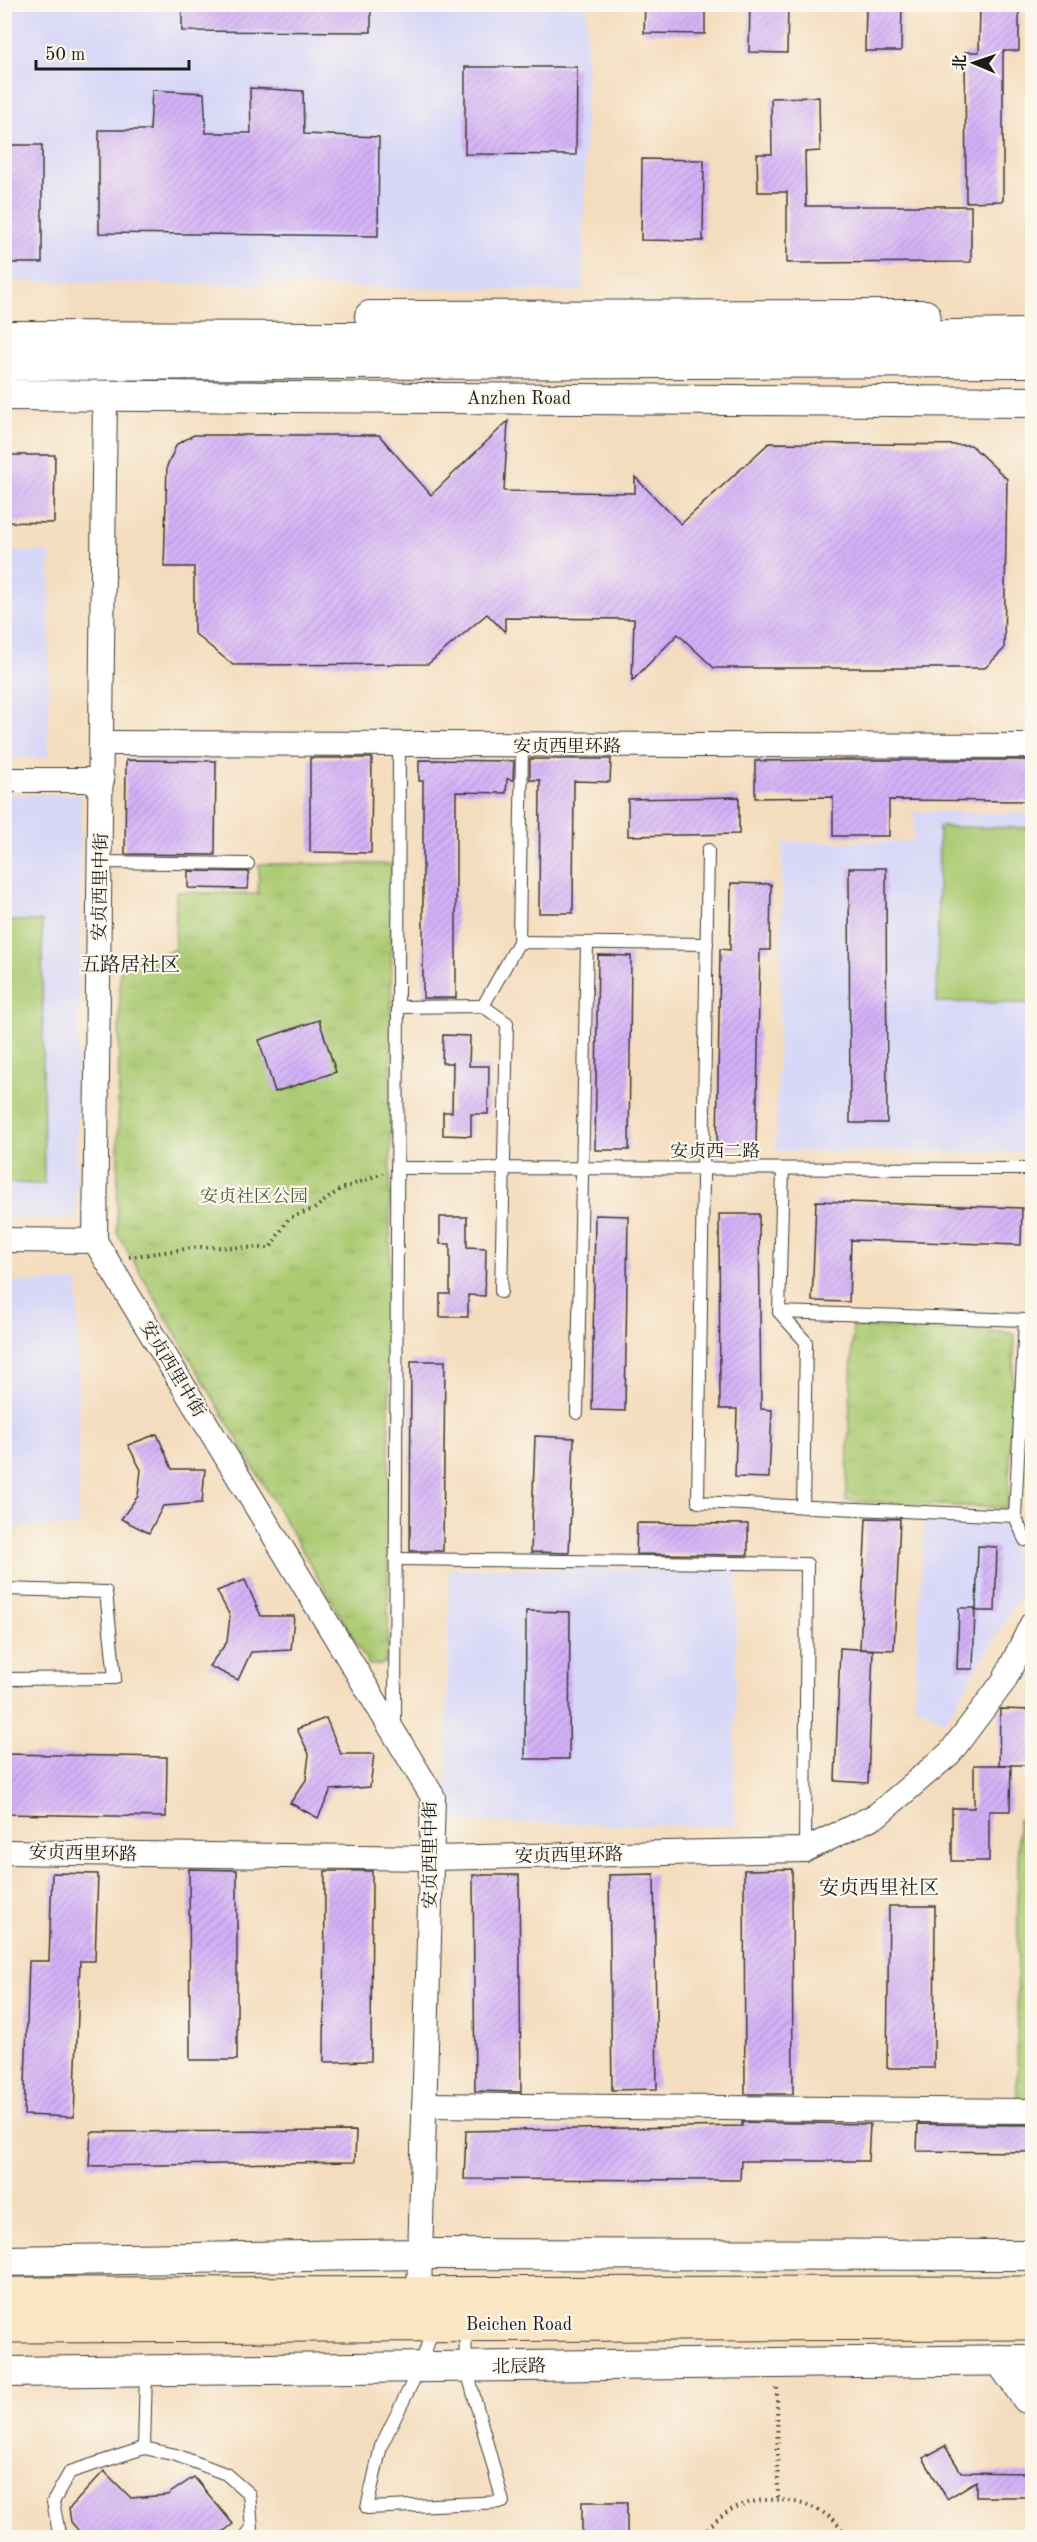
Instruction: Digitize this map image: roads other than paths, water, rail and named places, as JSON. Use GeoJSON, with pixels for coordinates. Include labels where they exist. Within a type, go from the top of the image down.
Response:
{"type":"FeatureCollection","features":[{"type":"Feature","properties":{"kind":"main road"},"geometry":{"type":"LineString","coordinates":[[4,2294],[1032,2293]]}},
{"type":"Feature","properties":{"kind":"main road","name":"Beichen Road"},"geometry":{"type":"LineString","coordinates":[[4,2326],[1032,2323]]}},
{"type":"Feature","properties":{"kind":"street"},"geometry":{"type":"LineString","coordinates":[[865,336],[887,315]]}},
{"type":"Feature","properties":{"kind":"street","name":"Anzhen Road"},"geometry":{"type":"LineString","coordinates":[[27,346],[284,316],[1032,315]]}},
{"type":"Feature","properties":{"kind":"street"},"geometry":{"type":"LineString","coordinates":[[284,316],[305,337]]}},
{"type":"Feature","properties":{"kind":"street","name":"Anzhen Road"},"geometry":{"type":"LineString","coordinates":[[4,317],[27,346]]}},
{"type":"Feature","properties":{"kind":"street","name":"Anzhen Road"},"geometry":{"type":"LineString","coordinates":[[27,346],[305,337],[1032,334]]}},
{"type":"Feature","properties":{"kind":"street","name":"Anzhen Road"},"geometry":{"type":"LineString","coordinates":[[4,336],[27,346],[387,364],[1032,362]]}},
{"type":"Feature","properties":{"kind":"street"},"geometry":{"type":"LineString","coordinates":[[19,395],[27,346]]}},
{"type":"Feature","properties":{"kind":"street"},"geometry":{"type":"LineString","coordinates":[[893,362],[945,402]]}},
{"type":"Feature","properties":{"kind":"street"},"geometry":{"type":"LineString","coordinates":[[360,397],[387,364]]}},
{"type":"Feature","properties":{"kind":"street","name":"Anzhen Road"},"geometry":{"type":"LineString","coordinates":[[19,395],[1032,402]]}},
{"type":"Feature","properties":{"kind":"street","name":"安贞西里中街"},"geometry":{"type":"LineString","coordinates":[[105,395],[100,862],[101,1251],[432,1797],[419,2293]]}},
{"type":"Feature","properties":{"kind":"street","name":"安贞西里环路"},"geometry":{"type":"LineString","coordinates":[[102,743],[399,746],[1032,746]]}},
{"type":"Feature","properties":{"kind":"street"},"geometry":{"type":"LineString","coordinates":[[4,780],[102,780]]}},
{"type":"Feature","properties":{"kind":"street"},"geometry":{"type":"LineString","coordinates":[[4,1240],[101,1251]]}},
{"type":"Feature","properties":{"kind":"street","name":"安贞西里环路"},"geometry":{"type":"LineString","coordinates":[[4,1852],[431,1858],[805,1851],[877,1815],[950,1753],[1004,1681],[1032,1624]]}},
{"type":"Feature","properties":{"kind":"street"},"geometry":{"type":"LineString","coordinates":[[424,2105],[1032,2111]]}},
{"type":"Feature","properties":{"kind":"street"},"geometry":{"type":"LineString","coordinates":[[994,2254],[1032,2237]]}},
{"type":"Feature","properties":{"kind":"street"},"geometry":{"type":"LineString","coordinates":[[4,2261],[420,2254],[1032,2255]]}},
{"type":"Feature","properties":{"kind":"street"},"geometry":{"type":"LineString","coordinates":[[1000,2360],[1027,2398],[1032,2398]]}},
{"type":"Feature","properties":{"kind":"street","name":"北辰路"},"geometry":{"type":"LineString","coordinates":[[4,2372],[1032,2360]]}},
{"type":"Feature","properties":{"kind":"lane"},"geometry":{"type":"LineString","coordinates":[[394,1734],[399,746]]}},
{"type":"Feature","properties":{"kind":"lane"},"geometry":{"type":"LineString","coordinates":[[483,1006],[519,942],[522,746]]}},
{"type":"Feature","properties":{"kind":"lane"},"geometry":{"type":"LineString","coordinates":[[708,850],[698,1502],[1015,1516]]}},
{"type":"Feature","properties":{"kind":"lane"},"geometry":{"type":"LineString","coordinates":[[100,862],[248,864]]}},
{"type":"Feature","properties":{"kind":"lane"},"geometry":{"type":"LineString","coordinates":[[519,942],[707,944]]}},
{"type":"Feature","properties":{"kind":"lane"},"geometry":{"type":"LineString","coordinates":[[578,1413],[587,943]]}},
{"type":"Feature","properties":{"kind":"lane"},"geometry":{"type":"LineString","coordinates":[[398,1007],[483,1006],[507,1023],[501,1292]]}},
{"type":"Feature","properties":{"kind":"lane","name":"安贞西二路"},"geometry":{"type":"LineString","coordinates":[[397,1168],[1032,1170]]}},
{"type":"Feature","properties":{"kind":"lane"},"geometry":{"type":"LineString","coordinates":[[783,1169],[779,1311],[806,1342],[803,1507]]}},
{"type":"Feature","properties":{"kind":"lane"},"geometry":{"type":"LineString","coordinates":[[779,1311],[1025,1320],[1015,1516],[1025,1540],[1032,1538]]}},
{"type":"Feature","properties":{"kind":"lane"},"geometry":{"type":"LineString","coordinates":[[395,1559],[807,1564],[805,1851]]}},
{"type":"Feature","properties":{"kind":"lane"},"geometry":{"type":"LineString","coordinates":[[4,1589],[106,1592],[115,1678],[4,1678]]}},
{"type":"Feature","properties":{"kind":"lane"},"geometry":{"type":"LineString","coordinates":[[450,2325],[466,2367],[503,2502],[367,2508],[381,2446],[420,2367],[450,2325]]}},
{"type":"Feature","properties":{"kind":"lane"},"geometry":{"type":"LineString","coordinates":[[144,2448],[146,2371]]}},
{"type":"Feature","properties":{"kind":"lane"},"geometry":{"type":"LineString","coordinates":[[60,2538],[53,2502],[70,2472],[144,2448],[176,2455],[226,2474],[249,2494],[252,2528],[244,2538]]}},
{"type":"Feature","properties":{"kind":"district","name":"五路居社区"},"geometry":{"type":"Point","coordinates":[130,964]}},
{"type":"Feature","properties":{"kind":"district","name":"安贞西里社区"},"geometry":{"type":"Point","coordinates":[879,1887]}},
{"type":"Feature","properties":{"kind":"park label","name":"安贞社区公园"},"geometry":{"type":"Point","coordinates":[254,1196]}}]}
